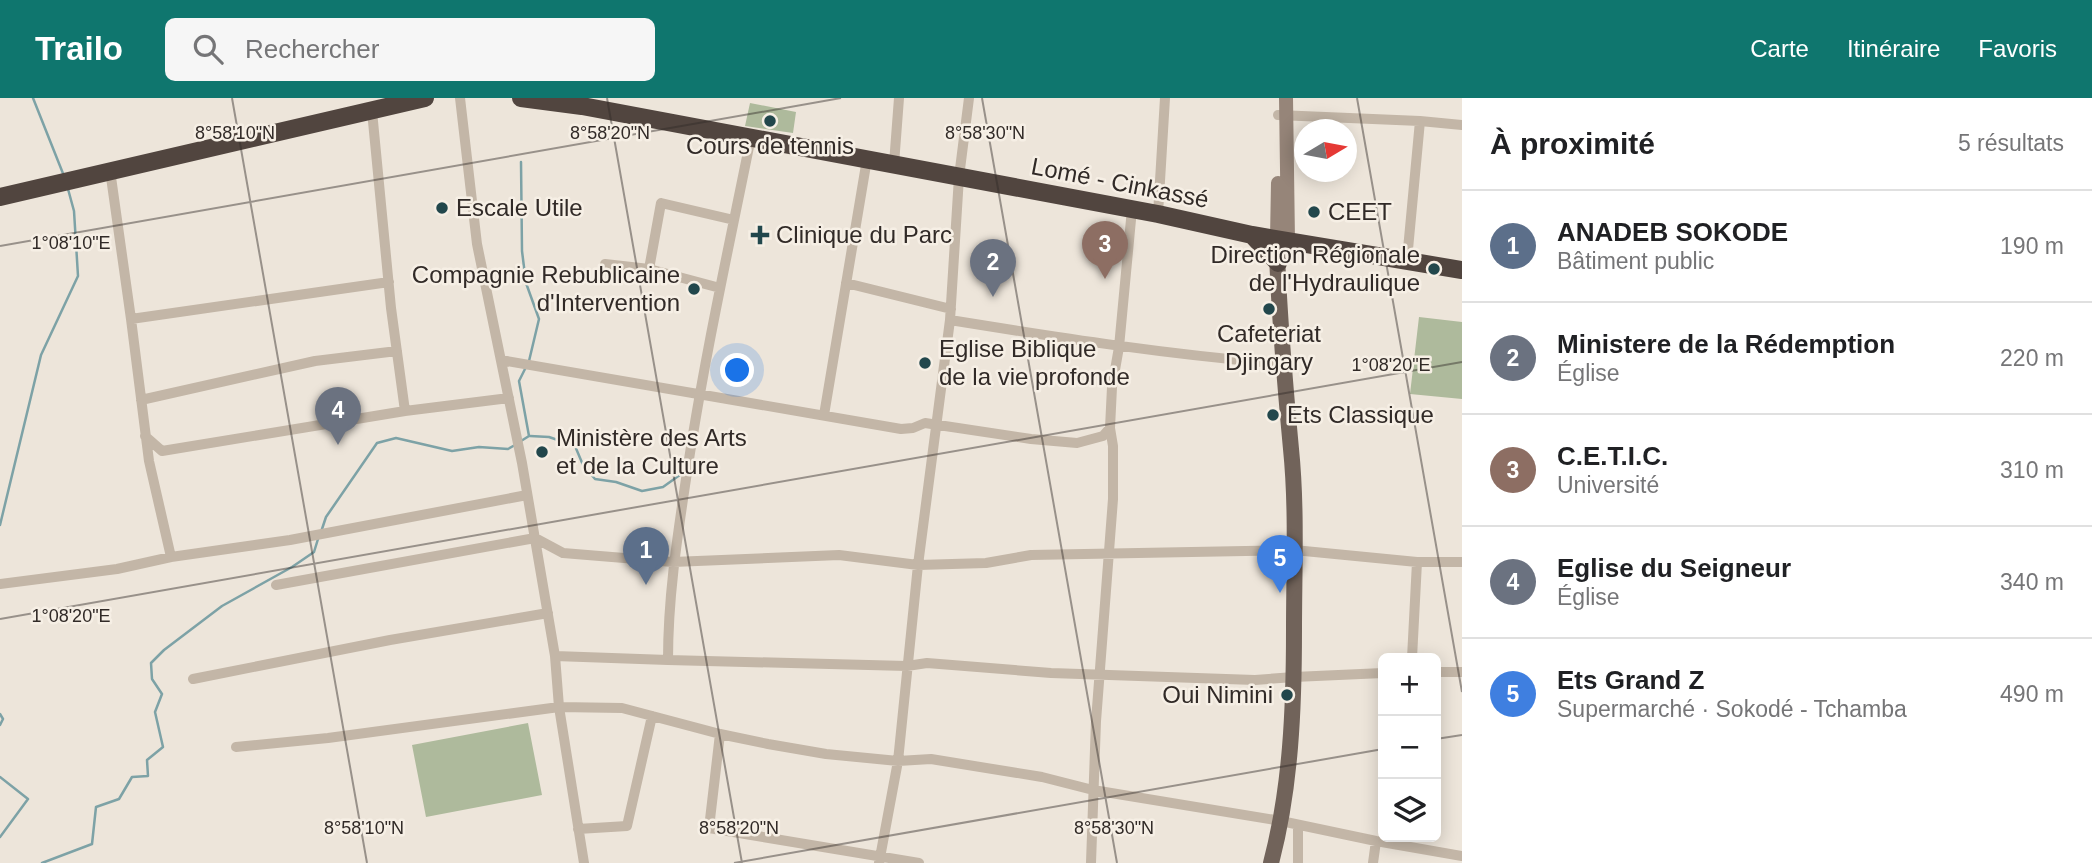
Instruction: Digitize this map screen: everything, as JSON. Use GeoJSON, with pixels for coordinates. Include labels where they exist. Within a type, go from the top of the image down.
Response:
{"type":"FeatureCollection","features":[{"type":"Feature","properties":{"kind":"highway"},"geometry":{"type":"LineString","coordinates":[[0,197],[425,98]]}},
{"type":"Feature","properties":{"kind":"highway","name":"Lomé - Cinkassé"},"geometry":{"type":"LineString","coordinates":[[521,98],[582,106],[751,137],[1158,214],[1252,235],[1462,270]]}},
{"type":"Feature","properties":{"kind":"highway"},"geometry":{"type":"LineString","coordinates":[[1252,235],[1278,263]]}},
{"type":"Feature","properties":{"kind":"main road"},"geometry":{"type":"LineString","coordinates":[[1278,98],[1282,115],[1282,239],[1293,408],[1291,450]]}},
{"type":"Feature","properties":{"kind":"main road"},"geometry":{"type":"LineString","coordinates":[[1282,115],[1286,98]]}},
{"type":"Feature","properties":{"kind":"main road"},"geometry":{"type":"LineString","coordinates":[[1270,863],[1281,821],[1289,758],[1294,677],[1291,450],[1278,263],[1282,239]]}},
{"type":"Feature","properties":{"kind":"street"},"geometry":{"type":"LineString","coordinates":[[460,98],[477,244],[518,443],[548,613],[559,708],[584,863]]}},
{"type":"Feature","properties":{"kind":"street"},"geometry":{"type":"LineString","coordinates":[[894,164],[900,98]]}},
{"type":"Feature","properties":{"kind":"street"},"geometry":{"type":"LineString","coordinates":[[879,860],[898,761],[918,565],[951,314],[959,177],[969,98]]}},
{"type":"Feature","properties":{"kind":"street"},"geometry":{"type":"LineString","coordinates":[[1158,214],[1165,98]]}},
{"type":"Feature","properties":{"kind":"street"},"geometry":{"type":"LineString","coordinates":[[372,111],[405,411]]}},
{"type":"Feature","properties":{"kind":"street"},"geometry":{"type":"LineString","coordinates":[[1282,115],[1462,125]]}},
{"type":"Feature","properties":{"kind":"street"},"geometry":{"type":"LineString","coordinates":[[1407,260],[1420,121]]}},
{"type":"Feature","properties":{"kind":"street"},"geometry":{"type":"LineString","coordinates":[[668,660],[673,562],[698,393],[751,137]]}},
{"type":"Feature","properties":{"kind":"street"},"geometry":{"type":"LineString","coordinates":[[824,415],[867,159]]}},
{"type":"Feature","properties":{"kind":"street"},"geometry":{"type":"LineString","coordinates":[[110,170],[145,436],[171,557]]}},
{"type":"Feature","properties":{"kind":"street"},"geometry":{"type":"LineString","coordinates":[[649,270],[661,203],[734,220]]}},
{"type":"Feature","properties":{"kind":"street"},"geometry":{"type":"LineString","coordinates":[[1091,863],[1099,675],[1113,472],[1110,428],[1112,387],[1119,347],[1132,209]]}},
{"type":"Feature","properties":{"kind":"street"},"geometry":{"type":"LineString","coordinates":[[605,264],[649,270],[720,288]]}},
{"type":"Feature","properties":{"kind":"street"},"geometry":{"type":"LineString","coordinates":[[131,319],[389,282]]}},
{"type":"Feature","properties":{"kind":"street"},"geometry":{"type":"LineString","coordinates":[[846,283],[951,314],[1119,347],[1203,358],[1284,364]]}},
{"type":"Feature","properties":{"kind":"street"},"geometry":{"type":"LineString","coordinates":[[141,400],[315,361],[397,351]]}},
{"type":"Feature","properties":{"kind":"street"},"geometry":{"type":"LineString","coordinates":[[501,360],[901,429],[925,423],[1077,443],[1103,436],[1110,428]]}},
{"type":"Feature","properties":{"kind":"street"},"geometry":{"type":"LineString","coordinates":[[149,461],[162,451],[405,411],[509,398]]}},
{"type":"Feature","properties":{"kind":"street"},"geometry":{"type":"LineString","coordinates":[[145,436],[162,451]]}},
{"type":"Feature","properties":{"kind":"street"},"geometry":{"type":"LineString","coordinates":[[0,584],[117,569],[171,557],[290,540],[527,495]]}},
{"type":"Feature","properties":{"kind":"street"},"geometry":{"type":"LineString","coordinates":[[276,585],[535,538],[563,554],[673,562],[839,555],[918,565],[986,563],[1031,555],[1294,550],[1417,562],[1462,562]]}},
{"type":"Feature","properties":{"kind":"street"},"geometry":{"type":"LineString","coordinates":[[1412,653],[1417,562]]}},
{"type":"Feature","properties":{"kind":"street"},"geometry":{"type":"LineString","coordinates":[[193,679],[390,640],[548,613]]}},
{"type":"Feature","properties":{"kind":"street"},"geometry":{"type":"LineString","coordinates":[[555,656],[907,666],[927,663],[1051,673],[1255,680],[1378,673]]}},
{"type":"Feature","properties":{"kind":"street"},"geometry":{"type":"LineString","coordinates":[[1441,672],[1462,672]]}},
{"type":"Feature","properties":{"kind":"street"},"geometry":{"type":"LineString","coordinates":[[236,747],[559,708],[622,708],[720,734],[826,754],[898,761],[931,760],[1042,777],[1093,790],[1281,821],[1461,856]]}},
{"type":"Feature","properties":{"kind":"street"},"geometry":{"type":"LineString","coordinates":[[578,829],[627,826],[652,716]]}},
{"type":"Feature","properties":{"kind":"street"},"geometry":{"type":"LineString","coordinates":[[720,734],[709,828],[879,860],[919,863]]}},
{"type":"Feature","properties":{"kind":"street"},"geometry":{"type":"LineString","coordinates":[[1298,826],[1298,863]]}},
{"type":"Feature","properties":{"kind":"street"},"geometry":{"type":"LineString","coordinates":[[1373,863],[1376,841]]}},
{"type":"Feature","properties":{"kind":"green space","name":"Cours de tennis"},"geometry":{"type":"Polygon","coordinates":[[[750,103],[796,112],[793,133],[745,126],[750,103]]]}},
{"type":"Feature","properties":{"kind":"green space"},"geometry":{"type":"Polygon","coordinates":[[[1419,317],[1462,322],[1462,399],[1410,394],[1419,317]]]}},
{"type":"Feature","properties":{"kind":"green space"},"geometry":{"type":"Polygon","coordinates":[[[528,723],[542,795],[426,817],[412,745],[528,723]]]}},
{"type":"Feature","properties":{"kind":"waterway"},"geometry":{"type":"LineString","coordinates":[[33,98],[64,176]]}},
{"type":"Feature","properties":{"kind":"waterway"},"geometry":{"type":"LineString","coordinates":[[521,162],[522,251],[526,283],[539,319],[529,361]]}},
{"type":"Feature","properties":{"kind":"waterway"},"geometry":{"type":"LineString","coordinates":[[0,525],[41,355],[78,276],[74,211],[68,189]]}},
{"type":"Feature","properties":{"kind":"waterway"},"geometry":{"type":"LineString","coordinates":[[521,441],[529,436],[519,381],[526,367]]}},
{"type":"Feature","properties":{"kind":"waterway"},"geometry":{"type":"LineString","coordinates":[[530,436],[549,437],[575,446],[583,465],[595,479],[616,482],[642,491],[663,487],[684,472]]}},
{"type":"Feature","properties":{"kind":"waterway"},"geometry":{"type":"LineString","coordinates":[[321,532],[326,517],[377,443],[396,438],[452,451],[479,447],[508,449],[515,445]]}},
{"type":"Feature","properties":{"kind":"waterway"},"geometry":{"type":"LineString","coordinates":[[42,863],[92,844],[96,807],[119,799],[132,777],[148,776],[147,760],[163,747],[155,712],[162,694],[152,679],[151,663],[222,606],[314,552],[318,539]]}},
{"type":"Feature","properties":{"kind":"waterway"},"geometry":{"type":"LineString","coordinates":[[0,714],[3,719],[0,725]]}},
{"type":"Feature","properties":{"kind":"waterway"},"geometry":{"type":"LineString","coordinates":[[0,777],[28,799],[0,837]]}},
{"type":"Feature","properties":{"kind":"place","name":"Cours de tennis"},"geometry":{"type":"Point","coordinates":[770,121]}},
{"type":"Feature","properties":{"kind":"place","name":"Escale Utile"},"geometry":{"type":"Point","coordinates":[442,208]}},
{"type":"Feature","properties":{"kind":"place","name":"CEET"},"geometry":{"type":"Point","coordinates":[1314,212]}},
{"type":"Feature","properties":{"kind":"place","name":"Clinique du Parc"},"geometry":{"type":"Point","coordinates":[760,235]}},
{"type":"Feature","properties":{"kind":"place","name":"Direction Régionale de l'Hydraulique"},"geometry":{"type":"Point","coordinates":[1434,269]}},
{"type":"Feature","properties":{"kind":"place","name":"C.E.T.I.C."},"geometry":{"type":"Point","coordinates":[1105,279]}},
{"type":"Feature","properties":{"kind":"place","name":"Compagnie Rebublicaine d'Intervention"},"geometry":{"type":"Point","coordinates":[694,289]}},
{"type":"Feature","properties":{"kind":"place","name":"Ministere de la Rédemption"},"geometry":{"type":"Point","coordinates":[993,297]}},
{"type":"Feature","properties":{"kind":"place","name":"Cafeteriat Djingary"},"geometry":{"type":"Point","coordinates":[1269,309]}},
{"type":"Feature","properties":{"kind":"place","name":"Eglise Biblique de la vie profonde"},"geometry":{"type":"Point","coordinates":[925,363]}},
{"type":"Feature","properties":{"kind":"place","name":"Ets Classique"},"geometry":{"type":"Point","coordinates":[1273,415]}},
{"type":"Feature","properties":{"kind":"place","name":"Eglise du Seigneur"},"geometry":{"type":"Point","coordinates":[338,445]}},
{"type":"Feature","properties":{"kind":"place","name":"Ministère des Arts et de la Culture"},"geometry":{"type":"Point","coordinates":[542,452]}},
{"type":"Feature","properties":{"kind":"place","name":"ANADEB SOKODE"},"geometry":{"type":"Point","coordinates":[646,585]}},
{"type":"Feature","properties":{"kind":"place","name":"Ets Grand Z"},"geometry":{"type":"Point","coordinates":[1280,593]}},
{"type":"Feature","properties":{"kind":"place","name":"Oui Nimini"},"geometry":{"type":"Point","coordinates":[1287,695]}}]}
